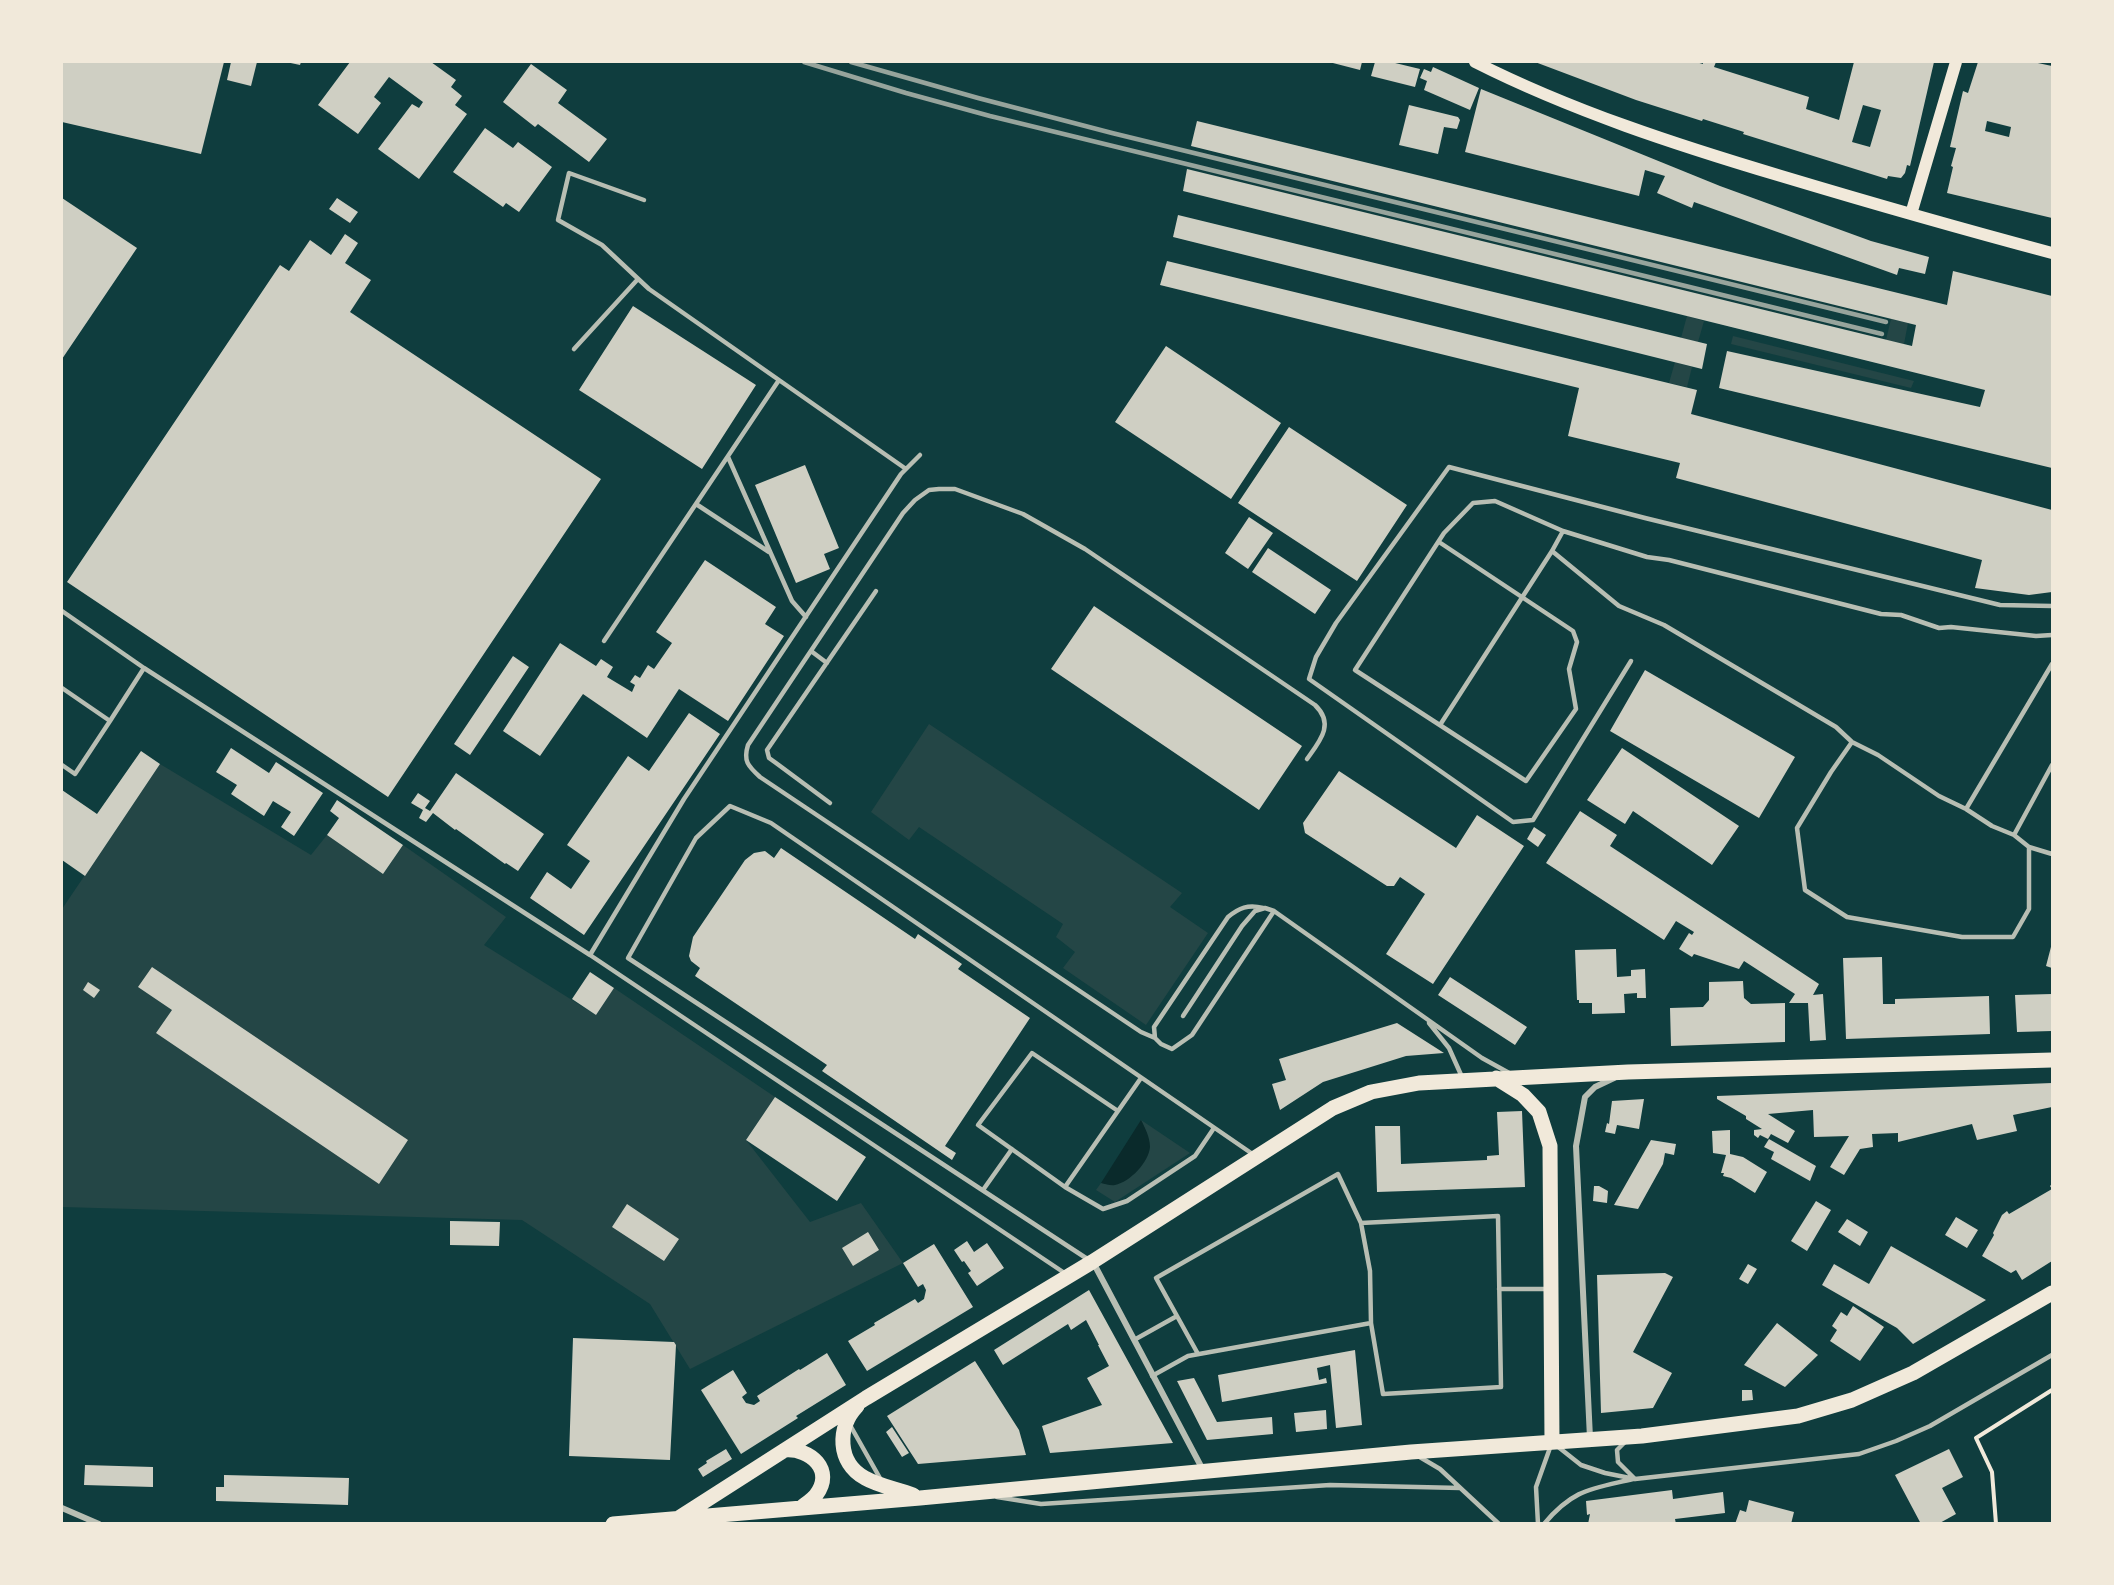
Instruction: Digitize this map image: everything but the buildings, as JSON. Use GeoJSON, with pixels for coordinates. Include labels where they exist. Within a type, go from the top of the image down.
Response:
{"type":"FeatureCollection","features":[{"type":"Feature","properties":{"kind":"main road"},"geometry":{"type":"LineString","coordinates":[[1475,62],[1516,82],[1687,148],[2052,253]]}},
{"type":"Feature","properties":{"kind":"main road"},"geometry":{"type":"LineString","coordinates":[[1911,214],[1956,62]]}},
{"type":"Feature","properties":{"kind":"main road"},"geometry":{"type":"LineString","coordinates":[[673,1521],[866,1398],[1092,1262],[1333,1108],[1371,1092],[1419,1083],[1517,1077],[2052,1060]]}},
{"type":"Feature","properties":{"kind":"main road"},"geometry":{"type":"LineString","coordinates":[[1496,1078],[1523,1095],[1539,1112],[1550,1146],[1552,1442]]}},
{"type":"Feature","properties":{"kind":"main road"},"geometry":{"type":"LineString","coordinates":[[613,1524],[673,1521],[802,1507],[1411,1452],[1630,1437],[1798,1416],[1852,1400],[1913,1373],[2052,1293]]}},
{"type":"Feature","properties":{"kind":"main road"},"geometry":{"type":"LineString","coordinates":[[866,1398],[847,1420],[844,1428],[843,1443],[848,1460],[861,1476],[920,1497]]}},
{"type":"Feature","properties":{"kind":"main road"},"geometry":{"type":"LineString","coordinates":[[785,1450],[793,1449],[815,1458],[822,1472],[822,1481],[816,1495],[802,1507]]}},
{"type":"Feature","properties":{"kind":"street"},"geometry":{"type":"LineString","coordinates":[[1590,1439],[1576,1146],[1585,1097],[1595,1087],[1628,1072]]}},
{"type":"Feature","properties":{"kind":"street"},"geometry":{"type":"LineString","coordinates":[[1092,1262],[1203,1471]]}},
{"type":"Feature","properties":{"kind":"street"},"geometry":{"type":"LineString","coordinates":[[62,1508],[99,1524]]}},
{"type":"Feature","properties":{"kind":"lane"},"geometry":{"type":"LineString","coordinates":[[644,200],[570,172],[558,220],[602,245],[649,289],[906,469]]}},
{"type":"Feature","properties":{"kind":"lane"},"geometry":{"type":"LineString","coordinates":[[574,349],[638,279]]}},
{"type":"Feature","properties":{"kind":"lane"},"geometry":{"type":"LineString","coordinates":[[604,641],[779,380]]}},
{"type":"Feature","properties":{"kind":"lane"},"geometry":{"type":"LineString","coordinates":[[590,955],[684,799],[906,469],[920,455]]}},
{"type":"Feature","properties":{"kind":"lane"},"geometry":{"type":"LineString","coordinates":[[728,458],[792,602],[806,616]]}},
{"type":"Feature","properties":{"kind":"lane"},"geometry":{"type":"LineString","coordinates":[[1631,661],[1533,820],[1513,822],[1309,679],[1316,657],[1336,623],[1449,467],[1645,518],[2001,605],[2052,606]]}},
{"type":"Feature","properties":{"kind":"lane"},"geometry":{"type":"LineString","coordinates":[[1274,911],[1192,1035],[1172,1048],[1141,1032],[1072,987],[769,784],[752,770],[744,755],[748,744],[903,513],[929,490],[955,489],[1023,514],[1085,549],[1315,705],[1322,711],[1325,727],[1320,740],[1307,759]]}},
{"type":"Feature","properties":{"kind":"lane"},"geometry":{"type":"LineString","coordinates":[[1439,542],[1573,631],[1577,642],[1569,669],[1575,709],[1526,781],[1355,670],[1444,533],[1473,503],[1495,501],[1563,531],[1647,557],[1669,560],[1881,614],[1901,615],[1939,628],[1951,627],[2036,636],[2052,635]]}},
{"type":"Feature","properties":{"kind":"lane"},"geometry":{"type":"LineString","coordinates":[[696,504],[771,554]]}},
{"type":"Feature","properties":{"kind":"lane"},"geometry":{"type":"LineString","coordinates":[[1440,725],[1563,531]]}},
{"type":"Feature","properties":{"kind":"lane"},"geometry":{"type":"LineString","coordinates":[[1552,551],[1620,606],[1674,631],[1836,727],[1852,742],[1878,755],[1939,796],[1966,809],[1992,826],[2014,835],[2029,847],[2052,854]]}},
{"type":"Feature","properties":{"kind":"lane"},"geometry":{"type":"LineString","coordinates":[[830,803],[776,764],[769,758],[767,750],[876,591]]}},
{"type":"Feature","properties":{"kind":"lane"},"geometry":{"type":"LineString","coordinates":[[62,611],[144,668],[590,955],[1069,1276]]}},
{"type":"Feature","properties":{"kind":"lane"},"geometry":{"type":"LineString","coordinates":[[811,651],[827,663]]}},
{"type":"Feature","properties":{"kind":"lane"},"geometry":{"type":"LineString","coordinates":[[1966,809],[2052,664]]}},
{"type":"Feature","properties":{"kind":"lane"},"geometry":{"type":"LineString","coordinates":[[62,765],[75,774],[144,668]]}},
{"type":"Feature","properties":{"kind":"lane"},"geometry":{"type":"LineString","coordinates":[[62,688],[110,721]]}},
{"type":"Feature","properties":{"kind":"lane"},"geometry":{"type":"LineString","coordinates":[[1852,742],[1797,828],[1805,890],[1847,917],[1962,937],[2013,937],[2029,909],[2029,847]]}},
{"type":"Feature","properties":{"kind":"lane"},"geometry":{"type":"LineString","coordinates":[[2014,835],[2052,765]]}},
{"type":"Feature","properties":{"kind":"lane"},"geometry":{"type":"LineString","coordinates":[[1092,1262],[628,958],[696,838],[730,806],[771,823],[1256,1157]]}},
{"type":"Feature","properties":{"kind":"lane"},"geometry":{"type":"LineString","coordinates":[[1155,1038],[1154,1027],[1228,917],[1240,908],[1254,906],[1274,911],[1482,1058],[1517,1077]]}},
{"type":"Feature","properties":{"kind":"lane"},"geometry":{"type":"LineString","coordinates":[[1183,1016],[1242,926],[1255,911],[1265,908]]}},
{"type":"Feature","properties":{"kind":"lane"},"geometry":{"type":"LineString","coordinates":[[1426,1018],[1449,1048],[1463,1080]]}},
{"type":"Feature","properties":{"kind":"lane"},"geometry":{"type":"LineString","coordinates":[[1118,1111],[1032,1053],[978,1125],[1065,1187],[1103,1209],[1127,1201],[1196,1156],[1214,1128]]}},
{"type":"Feature","properties":{"kind":"lane"},"geometry":{"type":"LineString","coordinates":[[1065,1187],[1141,1078]]}},
{"type":"Feature","properties":{"kind":"lane"},"geometry":{"type":"LineString","coordinates":[[983,1191],[1012,1149]]}},
{"type":"Feature","properties":{"kind":"lane"},"geometry":{"type":"LineString","coordinates":[[1198,1354],[1156,1278],[1338,1174],[1361,1223],[1370,1271],[1371,1323],[1383,1394],[1501,1387],[1498,1216],[1361,1223]]}},
{"type":"Feature","properties":{"kind":"lane"},"geometry":{"type":"LineString","coordinates":[[1499,1289],[1550,1289]]}},
{"type":"Feature","properties":{"kind":"lane"},"geometry":{"type":"LineString","coordinates":[[1133,1340],[1177,1316]]}},
{"type":"Feature","properties":{"kind":"lane"},"geometry":{"type":"LineString","coordinates":[[1152,1376],[1188,1356],[1371,1323]]}},
{"type":"Feature","properties":{"kind":"lane"},"geometry":{"type":"LineString","coordinates":[[1544,1524],[1559,1506],[1581,1492],[1635,1479],[1859,1454],[1929,1426],[2052,1355]]}},
{"type":"Feature","properties":{"kind":"lane"},"geometry":{"type":"LineString","coordinates":[[1630,1437],[1617,1450],[1618,1462],[1635,1479]]}},
{"type":"Feature","properties":{"kind":"lane"},"geometry":{"type":"LineString","coordinates":[[1538,1524],[1536,1487],[1552,1442],[1581,1465],[1635,1479]]}},
{"type":"Feature","properties":{"kind":"lane"},"geometry":{"type":"LineString","coordinates":[[1411,1452],[1440,1469],[1499,1524]]}},
{"type":"Feature","properties":{"kind":"lane"},"geometry":{"type":"LineString","coordinates":[[964,1492],[1041,1504],[1330,1485],[1460,1488]]}},
{"type":"Feature","properties":{"kind":"path"},"geometry":{"type":"LineString","coordinates":[[1996,1524],[1992,1473],[1976,1438],[2052,1390]]}},
{"type":"Feature","properties":{"kind":"shaded area"},"geometry":{"type":"Polygon","coordinates":[[[1687,316],[1704,321],[1698,342],[1681,338],[1687,316]]]}},
{"type":"Feature","properties":{"kind":"shaded area"},"geometry":{"type":"Polygon","coordinates":[[[1891,319],[1908,323],[1904,344],[1886,340],[1891,319]]]}},
{"type":"Feature","properties":{"kind":"shaded area"},"geometry":{"type":"Polygon","coordinates":[[[1733,336],[1914,381],[1911,388],[1731,344],[1733,336]]]}},
{"type":"Feature","properties":{"kind":"shaded area"},"geometry":{"type":"Polygon","coordinates":[[[1675,362],[1692,367],[1687,387],[1669,383],[1675,362]]]}},
{"type":"Feature","properties":{"kind":"shaded area"},"geometry":{"type":"Polygon","coordinates":[[[929,724],[1182,893],[1170,907],[1208,933],[1146,1025],[1063,968],[1075,952],[1056,937],[1063,924],[919,827],[909,840],[871,812],[929,724]]]}},
{"type":"Feature","properties":{"kind":"shaded area"},"geometry":{"type":"Polygon","coordinates":[[[160,764],[311,855],[327,835],[383,874],[403,845],[506,917],[484,945],[596,1015],[614,988],[775,1097],[746,1140],[810,1222],[861,1203],[903,1263],[690,1369],[650,1304],[522,1220],[62,1207],[62,909],[160,764]]]}},
{"type":"Feature","properties":{"kind":"shaded area"},"geometry":{"type":"Polygon","coordinates":[[[1141,1120],[1190,1153],[1115,1202],[1096,1190],[1101,1183],[1113,1185],[1133,1172],[1145,1159],[1148,1143],[1141,1120]]]}},
{"type":"Feature","properties":{"kind":"shaded area"},"geometry":{"type":"Polygon","coordinates":[[[1141,1120],[1150,1147],[1146,1159],[1127,1180],[1115,1185],[1101,1183],[1141,1120]]]}},
{"type":"Feature","properties":{"kind":"railway"},"geometry":{"type":"LineString","coordinates":[[804,62],[990,116],[1882,334]]}},
{"type":"Feature","properties":{"kind":"railway"},"geometry":{"type":"LineString","coordinates":[[851,62],[1112,133],[1886,322]]}}]}
